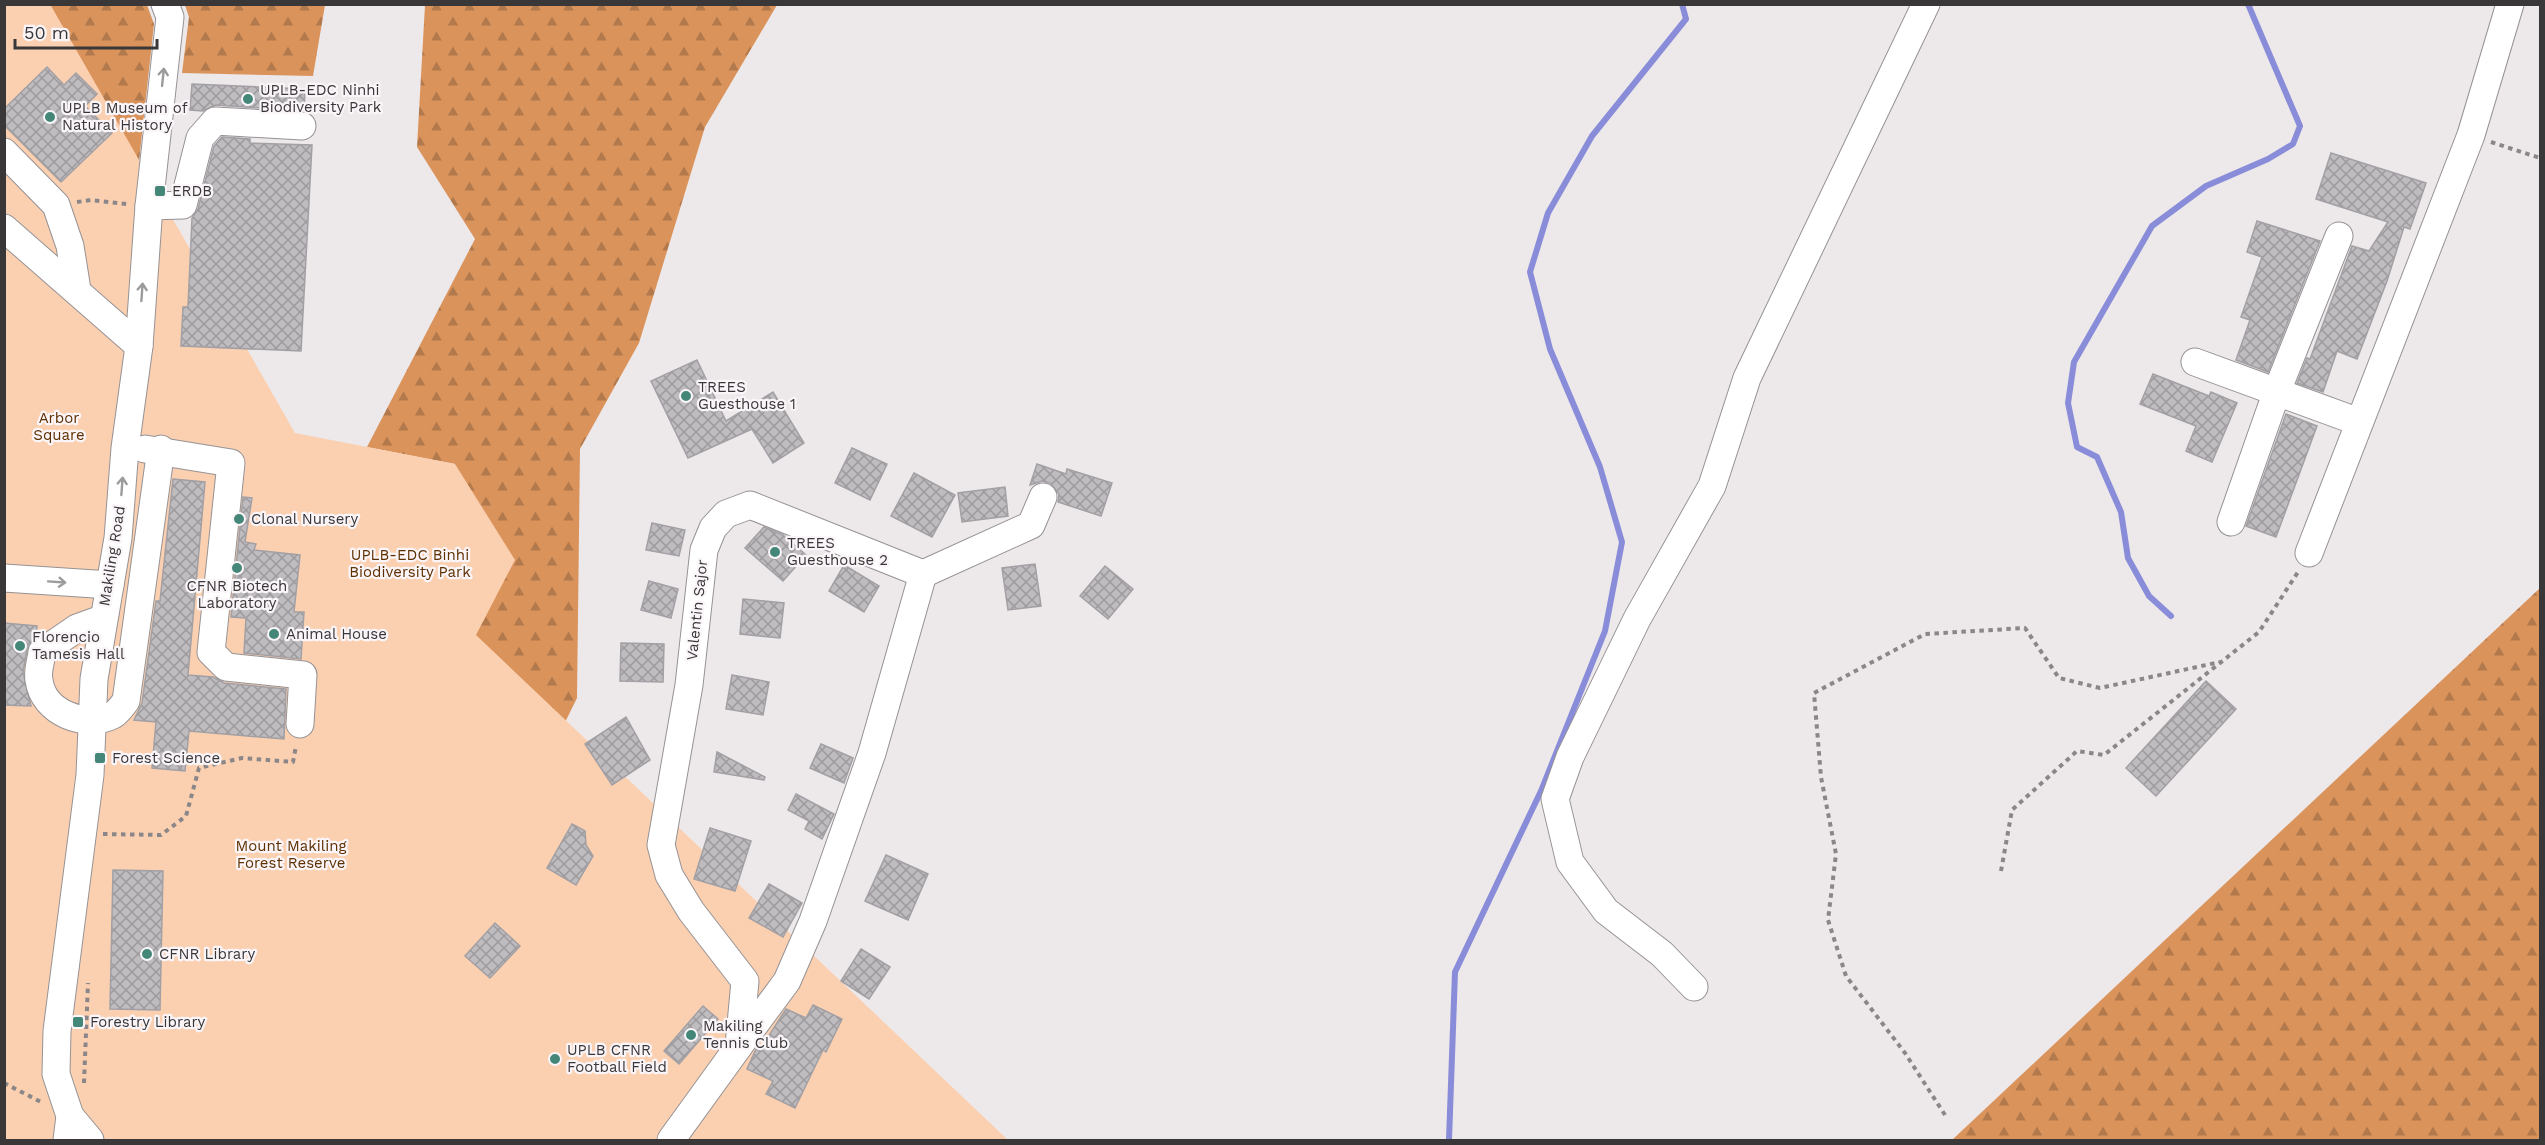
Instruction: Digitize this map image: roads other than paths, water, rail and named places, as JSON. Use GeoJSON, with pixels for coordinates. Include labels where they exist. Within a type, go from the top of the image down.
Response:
{"type":"FeatureCollection","features":[{"type":"Feature","properties":{"kind":"street","name":"Makiling Road"},"geometry":{"type":"LineString","coordinates":[[68,1128],[56,1074],[56,1052],[92,751],[92,721],[102,619],[118,538],[125,448],[139,346],[139,205],[170,16],[165,4]]}},
{"type":"Feature","properties":{"kind":"street"},"geometry":{"type":"LineString","coordinates":[[1694,987],[1662,954],[1606,911],[1576,871],[1570,862],[1556,799],[1570,757],[1637,619],[1712,486],[1747,378],[1926,4]]}},
{"type":"Feature","properties":{"kind":"street"},"geometry":{"type":"LineString","coordinates":[[2309,553],[2471,135],[2510,4]]}},
{"type":"Feature","properties":{"kind":"street"},"geometry":{"type":"LineString","coordinates":[[139,205],[183,205],[200,138],[215,121],[302,126]]}},
{"type":"Feature","properties":{"kind":"street"},"geometry":{"type":"LineString","coordinates":[[4,152],[56,205],[70,246],[77,290]]}},
{"type":"Feature","properties":{"kind":"street"},"geometry":{"type":"LineString","coordinates":[[4,228],[139,346]]}},
{"type":"Feature","properties":{"kind":"street"},"geometry":{"type":"LineString","coordinates":[[2231,522],[2277,391],[2339,236]]}},
{"type":"Feature","properties":{"kind":"street"},"geometry":{"type":"LineString","coordinates":[[2195,362],[2359,422]]}},
{"type":"Feature","properties":{"kind":"street"},"geometry":{"type":"LineString","coordinates":[[125,448],[161,449],[231,463],[211,652],[226,667],[303,675],[300,724]]}},
{"type":"Feature","properties":{"kind":"street"},"geometry":{"type":"LineString","coordinates":[[102,619],[78,628],[42,652],[39,681],[50,705],[72,717],[92,721],[115,714],[126,701],[161,449]]}},
{"type":"Feature","properties":{"kind":"street"},"geometry":{"type":"LineString","coordinates":[[671,1140],[787,981],[813,921],[872,753],[923,574],[1031,525],[1043,497]]}},
{"type":"Feature","properties":{"kind":"street","name":"Valentin Sajor"},"geometry":{"type":"LineString","coordinates":[[739,1046],[745,981],[691,911],[669,875],[661,845],[689,685],[704,550],[713,528],[726,514],[750,505],[923,574]]}},
{"type":"Feature","properties":{"kind":"street"},"geometry":{"type":"LineString","coordinates":[[4,578],[110,585]]}},
{"type":"Feature","properties":{"kind":"street"},"geometry":{"type":"LineString","coordinates":[[68,1128],[90,1140]]}},
{"type":"Feature","properties":{"kind":"waterway"},"geometry":{"type":"LineString","coordinates":[[1449,1140],[1455,972],[1541,791],[1605,631],[1622,542],[1600,467],[1550,349],[1530,272],[1548,213],[1592,136],[1686,19],[1682,4]]}},
{"type":"Feature","properties":{"kind":"waterway"},"geometry":{"type":"LineString","coordinates":[[2171,616],[2149,596],[2128,558],[2121,512],[2097,457],[2077,447],[2068,403],[2074,362],[2152,226],[2206,186],[2268,159],[2293,144],[2300,126],[2248,4]]}},
{"type":"Feature","properties":{"kind":"place","name":"UPLB-EDC Ninhi Biodiversity Park"},"geometry":{"type":"Point","coordinates":[248,99]}},
{"type":"Feature","properties":{"kind":"place","name":"UPLB Museum of Natural History"},"geometry":{"type":"Point","coordinates":[50,117]}},
{"type":"Feature","properties":{"kind":"place","name":"ERDB"},"geometry":{"type":"Point","coordinates":[160,191]}},
{"type":"Feature","properties":{"kind":"place","name":"TREES Guesthouse 1"},"geometry":{"type":"Point","coordinates":[686,396]}},
{"type":"Feature","properties":{"kind":"place","name":"Clonal Nursery"},"geometry":{"type":"Point","coordinates":[239,519]}},
{"type":"Feature","properties":{"kind":"place","name":"TREES Guesthouse 2"},"geometry":{"type":"Point","coordinates":[775,552]}},
{"type":"Feature","properties":{"kind":"place","name":"CFNR Biotech Laboratory"},"geometry":{"type":"Point","coordinates":[237,568]}},
{"type":"Feature","properties":{"kind":"place","name":"Animal House"},"geometry":{"type":"Point","coordinates":[274,634]}},
{"type":"Feature","properties":{"kind":"place","name":"Florencio Tamesis Hall"},"geometry":{"type":"Point","coordinates":[20,646]}},
{"type":"Feature","properties":{"kind":"place","name":"Forest Science"},"geometry":{"type":"Point","coordinates":[100,758]}},
{"type":"Feature","properties":{"kind":"place","name":"CFNR Library"},"geometry":{"type":"Point","coordinates":[147,954]}},
{"type":"Feature","properties":{"kind":"place","name":"Forestry Library"},"geometry":{"type":"Point","coordinates":[78,1022]}},
{"type":"Feature","properties":{"kind":"place","name":"Makiling Tennis Club"},"geometry":{"type":"Point","coordinates":[691,1035]}},
{"type":"Feature","properties":{"kind":"place","name":"UPLB CFNR Football Field"},"geometry":{"type":"Point","coordinates":[555,1059]}},
{"type":"Feature","properties":{"kind":"park label","name":"Arbor Square"},"geometry":{"type":"Point","coordinates":[59,426]}},
{"type":"Feature","properties":{"kind":"park label","name":"UPLB-EDC Binhi Biodiversity Park"},"geometry":{"type":"Point","coordinates":[410,564]}},
{"type":"Feature","properties":{"kind":"park label","name":"Mount Makiling Forest Reserve"},"geometry":{"type":"Point","coordinates":[291,854]}}]}
